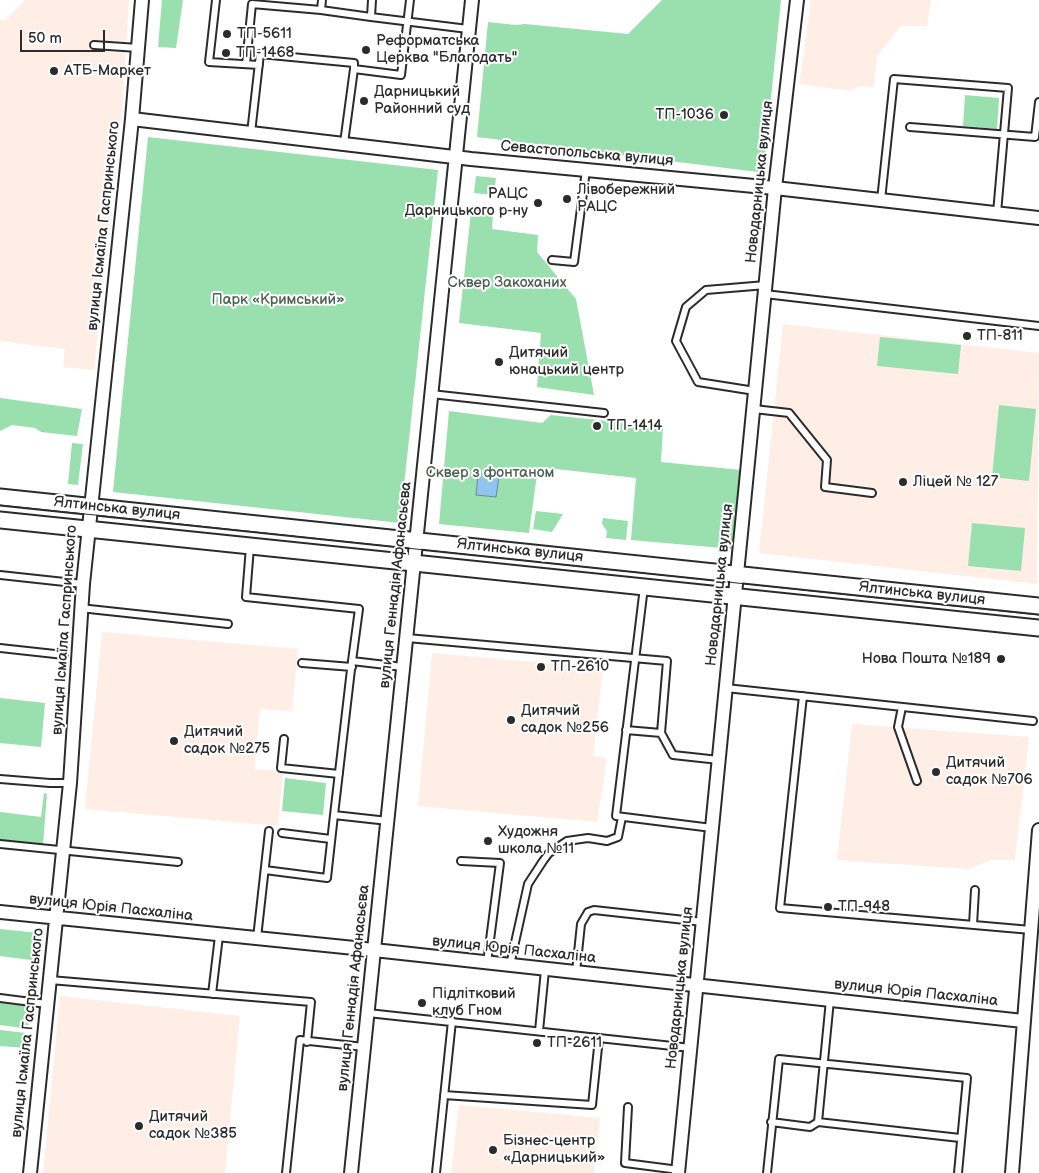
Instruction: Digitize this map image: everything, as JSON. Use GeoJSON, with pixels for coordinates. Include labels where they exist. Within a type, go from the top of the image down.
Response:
{"type":"FeatureCollection","features":[{"type":"Feature","properties":{"kind":"street","name":"вулиця Ісмаїла Гаспринського"},"geometry":{"type":"LineString","coordinates":[[30,1173],[70,782],[80,608],[132,119],[142,0]]}},
{"type":"Feature","properties":{"kind":"street","name":"вулиця Геннадія Афанасьєва"},"geometry":{"type":"LineString","coordinates":[[351,1173],[418,540],[431,394],[472,0]]}},
{"type":"Feature","properties":{"kind":"street","name":"Новодарницька вулиця"},"geometry":{"type":"LineString","coordinates":[[679,1171],[775,188],[797,0]]}},
{"type":"Feature","properties":{"kind":"street","name":"Севастопольська вулиця"},"geometry":{"type":"LineString","coordinates":[[132,119],[455,156],[775,188],[1039,218]]}},
{"type":"Feature","properties":{"kind":"street","name":"Ялтинська вулиця"},"geometry":{"type":"LineString","coordinates":[[0,497],[1039,606]]}},
{"type":"Feature","properties":{"kind":"street","name":"Ялтинська вулиця"},"geometry":{"type":"LineString","coordinates":[[0,520],[1039,628]]}},
{"type":"Feature","properties":{"kind":"street"},"geometry":{"type":"LineString","coordinates":[[1012,1173],[1023,1021],[1033,970],[1031,930],[1039,830]]}},
{"type":"Feature","properties":{"kind":"street","name":"вулиця Юрія Пасхаліна"},"geometry":{"type":"LineString","coordinates":[[0,912],[257,940],[374,950],[576,974],[1023,1021]]}},
{"type":"Feature","properties":{"kind":"lane"},"geometry":{"type":"LineString","coordinates":[[216,0],[209,62],[259,65]]}},
{"type":"Feature","properties":{"kind":"lane"},"geometry":{"type":"LineString","coordinates":[[321,10],[322,0]]}},
{"type":"Feature","properties":{"kind":"lane"},"geometry":{"type":"LineString","coordinates":[[371,17],[372,0]]}},
{"type":"Feature","properties":{"kind":"lane"},"geometry":{"type":"LineString","coordinates":[[354,69],[402,75],[410,0]]}},
{"type":"Feature","properties":{"kind":"lane"},"geometry":{"type":"LineString","coordinates":[[246,64],[252,4],[321,10],[468,29]]}},
{"type":"Feature","properties":{"kind":"lane"},"geometry":{"type":"LineString","coordinates":[[94,45],[138,48]]}},
{"type":"Feature","properties":{"kind":"lane"},"geometry":{"type":"LineString","coordinates":[[251,133],[260,54],[354,63],[344,143]]}},
{"type":"Feature","properties":{"kind":"lane"},"geometry":{"type":"LineString","coordinates":[[882,200],[894,79],[1008,88],[997,213]]}},
{"type":"Feature","properties":{"kind":"lane"},"geometry":{"type":"LineString","coordinates":[[910,127],[1035,138],[1039,102]]}},
{"type":"Feature","properties":{"kind":"lane"},"geometry":{"type":"LineString","coordinates":[[552,260],[574,262],[586,170]]}},
{"type":"Feature","properties":{"kind":"lane"},"geometry":{"type":"LineString","coordinates":[[756,391],[698,382],[676,341],[686,307],[706,290],[765,289],[1039,326]]}},
{"type":"Feature","properties":{"kind":"lane"},"geometry":{"type":"LineString","coordinates":[[431,394],[604,413]]}},
{"type":"Feature","properties":{"kind":"lane"},"geometry":{"type":"LineString","coordinates":[[754,409],[789,412],[827,460],[825,487],[872,493]]}},
{"type":"Feature","properties":{"kind":"lane"},"geometry":{"type":"LineString","coordinates":[[250,546],[246,597],[359,609],[327,878],[265,870]]}},
{"type":"Feature","properties":{"kind":"lane"},"geometry":{"type":"LineString","coordinates":[[0,575],[83,584]]}},
{"type":"Feature","properties":{"kind":"lane"},"geometry":{"type":"LineString","coordinates":[[644,587],[616,816],[712,828]]}},
{"type":"Feature","properties":{"kind":"lane"},"geometry":{"type":"LineString","coordinates":[[80,608],[228,624]]}},
{"type":"Feature","properties":{"kind":"lane"},"geometry":{"type":"LineString","coordinates":[[407,638],[635,656],[667,661],[661,733],[673,755],[719,760]]}},
{"type":"Feature","properties":{"kind":"lane"},"geometry":{"type":"LineString","coordinates":[[0,648],[64,655]]}},
{"type":"Feature","properties":{"kind":"lane"},"geometry":{"type":"LineString","coordinates":[[302,663],[404,667]]}},
{"type":"Feature","properties":{"kind":"lane"},"geometry":{"type":"LineString","coordinates":[[726,688],[1034,721]]}},
{"type":"Feature","properties":{"kind":"lane"},"geometry":{"type":"LineString","coordinates":[[802,696],[780,908],[1031,930]]}},
{"type":"Feature","properties":{"kind":"lane"},"geometry":{"type":"LineString","coordinates":[[902,707],[898,727],[917,781]]}},
{"type":"Feature","properties":{"kind":"lane"},"geometry":{"type":"LineString","coordinates":[[626,730],[661,733]]}},
{"type":"Feature","properties":{"kind":"lane"},"geometry":{"type":"LineString","coordinates":[[284,739],[281,768],[339,774]]}},
{"type":"Feature","properties":{"kind":"lane"},"geometry":{"type":"LineString","coordinates":[[0,779],[50,784],[70,782]]}},
{"type":"Feature","properties":{"kind":"lane"},"geometry":{"type":"LineString","coordinates":[[334,815],[388,821]]}},
{"type":"Feature","properties":{"kind":"lane"},"geometry":{"type":"LineString","coordinates":[[510,966],[528,884],[549,852],[567,841],[588,838],[607,841],[618,837],[622,817]]}},
{"type":"Feature","properties":{"kind":"lane"},"geometry":{"type":"LineString","coordinates":[[257,940],[269,832]]}},
{"type":"Feature","properties":{"kind":"lane"},"geometry":{"type":"LineString","coordinates":[[282,833],[331,839]]}},
{"type":"Feature","properties":{"kind":"lane"},"geometry":{"type":"LineString","coordinates":[[0,844],[178,862]]}},
{"type":"Feature","properties":{"kind":"lane"},"geometry":{"type":"LineString","coordinates":[[461,861],[500,863],[487,964]]}},
{"type":"Feature","properties":{"kind":"lane"},"geometry":{"type":"LineString","coordinates":[[973,925],[975,890]]}},
{"type":"Feature","properties":{"kind":"lane"},"geometry":{"type":"LineString","coordinates":[[576,974],[581,924],[588,912],[594,910],[704,922]]}},
{"type":"Feature","properties":{"kind":"lane"},"geometry":{"type":"LineString","coordinates":[[212,994],[219,936]]}},
{"type":"Feature","properties":{"kind":"lane"},"geometry":{"type":"LineString","coordinates":[[539,1031],[545,970]]}},
{"type":"Feature","properties":{"kind":"lane"},"geometry":{"type":"LineString","coordinates":[[50,980],[311,1002],[308,1042]]}},
{"type":"Feature","properties":{"kind":"lane"},"geometry":{"type":"LineString","coordinates":[[0,998],[47,1004]]}},
{"type":"Feature","properties":{"kind":"lane"},"geometry":{"type":"LineString","coordinates":[[818,1122],[830,1000]]}},
{"type":"Feature","properties":{"kind":"lane"},"geometry":{"type":"LineString","coordinates":[[368,1013],[690,1048]]}},
{"type":"Feature","properties":{"kind":"lane"},"geometry":{"type":"LineString","coordinates":[[436,1173],[452,1021]]}},
{"type":"Feature","properties":{"kind":"lane"},"geometry":{"type":"LineString","coordinates":[[444,1095],[592,1105],[599,1038]]}},
{"type":"Feature","properties":{"kind":"lane"},"geometry":{"type":"LineString","coordinates":[[286,1173],[300,1040],[364,1047]]}},
{"type":"Feature","properties":{"kind":"lane"},"geometry":{"type":"LineString","coordinates":[[767,1173],[779,1059],[967,1078],[958,1173]]}},
{"type":"Feature","properties":{"kind":"lane"},"geometry":{"type":"LineString","coordinates":[[628,1107],[625,1163],[679,1171]]}},
{"type":"Feature","properties":{"kind":"lane"},"geometry":{"type":"LineString","coordinates":[[771,1122],[810,1127],[818,1122],[960,1138]]}},
{"type":"Feature","properties":{"kind":"shaded area"},"geometry":{"type":"Polygon","coordinates":[[[25,0],[129,0],[123,98],[94,370],[63,367],[65,349],[0,341],[0,20],[6,20],[25,0]]]}},
{"type":"Feature","properties":{"kind":"shaded area"},"geometry":{"type":"Polygon","coordinates":[[[811,0],[931,0],[927,26],[901,26],[877,56],[874,87],[860,86],[850,91],[799,84],[811,0]]]}},
{"type":"Feature","properties":{"kind":"shaded area","name":"Ліцей № 127"},"geometry":{"type":"Polygon","coordinates":[[[783,324],[1039,353],[1037,584],[759,553],[783,324]]]}},
{"type":"Feature","properties":{"kind":"shaded area","name":"Дитячий садок №275"},"geometry":{"type":"Polygon","coordinates":[[[102,632],[298,649],[292,711],[260,709],[254,769],[283,771],[278,826],[85,809],[102,632]]]}},
{"type":"Feature","properties":{"kind":"shaded area","name":"Дитячий садок №256"},"geometry":{"type":"Polygon","coordinates":[[[432,653],[603,668],[593,756],[607,758],[597,822],[418,806],[432,653]]]}},
{"type":"Feature","properties":{"kind":"shaded area","name":"Дитячий садок №706"},"geometry":{"type":"Polygon","coordinates":[[[852,724],[1029,737],[1015,860],[991,860],[969,869],[837,860],[852,724]]]}},
{"type":"Feature","properties":{"kind":"shaded area","name":"Дитячий садок №385"},"geometry":{"type":"Polygon","coordinates":[[[60,996],[240,1016],[225,1173],[43,1173],[60,996]]]}},
{"type":"Feature","properties":{"kind":"shaded area"},"geometry":{"type":"Polygon","coordinates":[[[459,1105],[600,1118],[594,1173],[451,1173],[459,1105]]]}},
{"type":"Feature","properties":{"kind":"green space"},"geometry":{"type":"Polygon","coordinates":[[[162,0],[183,0],[176,48],[158,47],[162,0]]]}},
{"type":"Feature","properties":{"kind":"green space"},"geometry":{"type":"Polygon","coordinates":[[[662,0],[781,0],[764,167],[758,172],[477,137],[488,22],[628,34],[662,0]]]}},
{"type":"Feature","properties":{"kind":"green space"},"geometry":{"type":"Polygon","coordinates":[[[965,95],[999,98],[997,129],[963,126],[965,95]]]}},
{"type":"Feature","properties":{"kind":"green space","name":"Парк «Кримський»"},"geometry":{"type":"Polygon","coordinates":[[[148,137],[438,170],[400,523],[113,492],[148,137]]]}},
{"type":"Feature","properties":{"kind":"green space"},"geometry":{"type":"Polygon","coordinates":[[[476,176],[496,178],[494,195],[474,193],[476,176]]]}},
{"type":"Feature","properties":{"kind":"green space","name":"Сквер Закоханих"},"geometry":{"type":"Polygon","coordinates":[[[471,212],[493,214],[492,229],[538,235],[537,252],[576,299],[594,395],[537,387],[541,333],[459,323],[471,212]]]}},
{"type":"Feature","properties":{"kind":"green space"},"geometry":{"type":"Polygon","coordinates":[[[880,337],[961,345],[958,374],[877,366],[880,337]]]}},
{"type":"Feature","properties":{"kind":"green space"},"geometry":{"type":"Polygon","coordinates":[[[0,398],[82,409],[77,436],[41,432],[35,428],[12,425],[0,431],[0,398]]]}},
{"type":"Feature","properties":{"kind":"green space"},"geometry":{"type":"Polygon","coordinates":[[[999,405],[1036,409],[1029,481],[992,477],[999,405]]]}},
{"type":"Feature","properties":{"kind":"green space","name":"Сквер з фонтаном"},"geometry":{"type":"Polygon","coordinates":[[[449,411],[542,423],[551,415],[663,427],[661,462],[741,470],[733,549],[631,540],[636,478],[538,467],[529,533],[439,524],[449,411]]]}},
{"type":"Feature","properties":{"kind":"green space"},"geometry":{"type":"Polygon","coordinates":[[[72,443],[83,444],[78,485],[68,484],[72,443]]]}},
{"type":"Feature","properties":{"kind":"green space"},"geometry":{"type":"Polygon","coordinates":[[[536,511],[563,514],[552,532],[533,529],[536,511]]]}},
{"type":"Feature","properties":{"kind":"green space"},"geometry":{"type":"Polygon","coordinates":[[[603,518],[628,521],[626,540],[606,538],[607,531],[602,524],[603,518]]]}},
{"type":"Feature","properties":{"kind":"green space"},"geometry":{"type":"Polygon","coordinates":[[[972,523],[1025,528],[1021,571],[968,566],[972,523]]]}},
{"type":"Feature","properties":{"kind":"green space"},"geometry":{"type":"Polygon","coordinates":[[[0,698],[45,703],[41,747],[0,743],[0,698]]]}},
{"type":"Feature","properties":{"kind":"green space"},"geometry":{"type":"Polygon","coordinates":[[[285,778],[326,783],[323,815],[282,811],[285,778]]]}},
{"type":"Feature","properties":{"kind":"green space"},"geometry":{"type":"Polygon","coordinates":[[[44,793],[47,794],[43,845],[0,840],[0,812],[41,817],[44,793]]]}},
{"type":"Feature","properties":{"kind":"green space"},"geometry":{"type":"Polygon","coordinates":[[[0,929],[39,933],[33,991],[28,991],[31,960],[0,956],[0,929]]]}},
{"type":"Feature","properties":{"kind":"green space"},"geometry":{"type":"Polygon","coordinates":[[[0,1001],[30,1004],[28,1029],[0,1025],[0,1001]]]}},
{"type":"Feature","properties":{"kind":"green space"},"geometry":{"type":"Polygon","coordinates":[[[0,1030],[26,1033],[25,1048],[0,1046],[0,1030]]]}},
{"type":"Feature","properties":{"kind":"water"},"geometry":{"type":"Polygon","coordinates":[[[478,474],[499,476],[496,497],[476,495],[478,474]]]}},
{"type":"Feature","properties":{"kind":"tram line"},"geometry":{"type":"LineString","coordinates":[[0,505],[1039,615]]}},
{"type":"Feature","properties":{"kind":"place","name":"ТП-5611"},"geometry":{"type":"Point","coordinates":[227,34]}},
{"type":"Feature","properties":{"kind":"place","name":"Реформатська Церква \"Благодать\""},"geometry":{"type":"Point","coordinates":[366,50]}},
{"type":"Feature","properties":{"kind":"place","name":"ТП-1468"},"geometry":{"type":"Point","coordinates":[226,53]}},
{"type":"Feature","properties":{"kind":"place","name":"АТБ-Маркет"},"geometry":{"type":"Point","coordinates":[54,71]}},
{"type":"Feature","properties":{"kind":"place","name":"Дарницький Районний суд"},"geometry":{"type":"Point","coordinates":[364,101]}},
{"type":"Feature","properties":{"kind":"place","name":"ТП-1036"},"geometry":{"type":"Point","coordinates":[724,115]}},
{"type":"Feature","properties":{"kind":"place","name":"Лівобережний РАЦС"},"geometry":{"type":"Point","coordinates":[567,199]}},
{"type":"Feature","properties":{"kind":"place","name":"РАЦС Дарницького р-ну"},"geometry":{"type":"Point","coordinates":[538,203]}},
{"type":"Feature","properties":{"kind":"place","name":"ТП-811"},"geometry":{"type":"Point","coordinates":[967,336]}},
{"type":"Feature","properties":{"kind":"place","name":"Дитячий юнацький центр"},"geometry":{"type":"Point","coordinates":[499,362]}},
{"type":"Feature","properties":{"kind":"place","name":"ТП-1414"},"geometry":{"type":"Point","coordinates":[597,426]}},
{"type":"Feature","properties":{"kind":"place","name":"Ліцей № 127"},"geometry":{"type":"Point","coordinates":[903,482]}},
{"type":"Feature","properties":{"kind":"place","name":"Нова Пошта №189"},"geometry":{"type":"Point","coordinates":[1001,659]}},
{"type":"Feature","properties":{"kind":"place","name":"ТП-2610"},"geometry":{"type":"Point","coordinates":[541,667]}},
{"type":"Feature","properties":{"kind":"place","name":"Дитячий садок №256"},"geometry":{"type":"Point","coordinates":[511,720]}},
{"type":"Feature","properties":{"kind":"place","name":"Дитячий садок №275"},"geometry":{"type":"Point","coordinates":[174,741]}},
{"type":"Feature","properties":{"kind":"place","name":"Дитячий садок №706"},"geometry":{"type":"Point","coordinates":[936,772]}},
{"type":"Feature","properties":{"kind":"place","name":"Художня школа №11"},"geometry":{"type":"Point","coordinates":[488,841]}},
{"type":"Feature","properties":{"kind":"place","name":"ТП-948"},"geometry":{"type":"Point","coordinates":[828,907]}},
{"type":"Feature","properties":{"kind":"place","name":"Підлітковий клуб Гном"},"geometry":{"type":"Point","coordinates":[422,1003]}},
{"type":"Feature","properties":{"kind":"place","name":"ТП-2611"},"geometry":{"type":"Point","coordinates":[537,1043]}},
{"type":"Feature","properties":{"kind":"place","name":"Дитячий садок №385"},"geometry":{"type":"Point","coordinates":[139,1126]}},
{"type":"Feature","properties":{"kind":"place","name":"Бізнес-центр «Дарницький»"},"geometry":{"type":"Point","coordinates":[493,1150]}}]}
